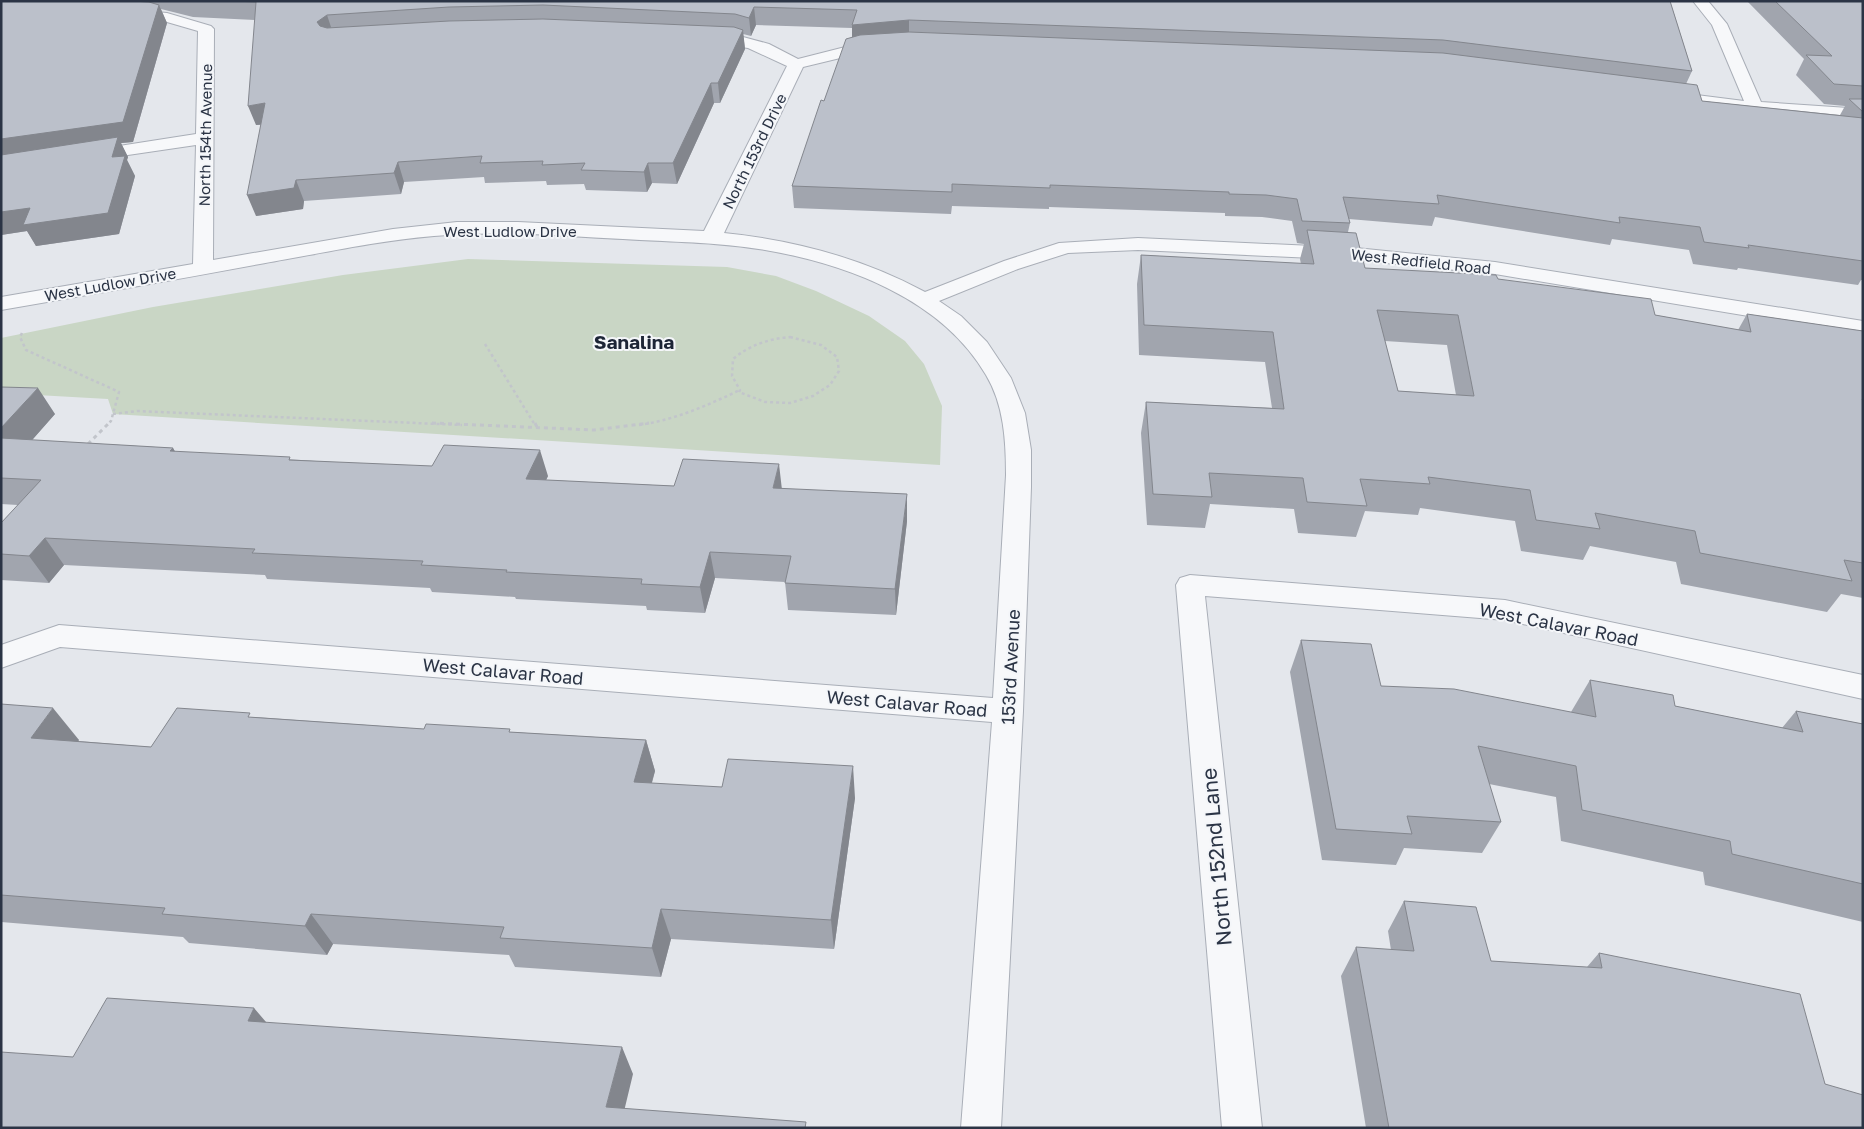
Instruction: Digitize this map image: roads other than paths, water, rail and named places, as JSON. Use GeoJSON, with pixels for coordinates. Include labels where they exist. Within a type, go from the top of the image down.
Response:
{"type":"FeatureCollection","features":[{"type":"Feature","properties":{"kind":"street"},"geometry":{"type":"LineString","coordinates":[[1700,1],[1719,24],[1755,107]]}},
{"type":"Feature","properties":{"kind":"street","name":"North 154th Avenue"},"geometry":{"type":"LineString","coordinates":[[109,12],[158,14],[206,29],[203,268]]}},
{"type":"Feature","properties":{"kind":"street"},"geometry":{"type":"LineString","coordinates":[[689,37],[737,39],[770,49],[796,64],[861,48],[890,46]]}},
{"type":"Feature","properties":{"kind":"street","name":"North 153rd Drive"},"geometry":{"type":"LineString","coordinates":[[712,238],[796,64]]}},
{"type":"Feature","properties":{"kind":"street"},"geometry":{"type":"LineString","coordinates":[[1649,94],[1755,107],[1863,114]]}},
{"type":"Feature","properties":{"kind":"street"},"geometry":{"type":"LineString","coordinates":[[69,159],[204,138]]}},
{"type":"Feature","properties":{"kind":"street","name":"West Ludlow Drive"},"geometry":{"type":"LineString","coordinates":[[1,304],[374,238],[458,228],[566,230],[712,238],[782,247],[829,258],[876,275],[925,299]]}},
{"type":"Feature","properties":{"kind":"street","name":"West Redfield Road"},"geometry":{"type":"LineString","coordinates":[[925,299],[1011,265],[1066,247],[1138,244],[1356,254],[1495,268],[1863,328]]}},
{"type":"Feature","properties":{"kind":"street","name":"153rd Avenue"},"geometry":{"type":"LineString","coordinates":[[925,299],[953,321],[977,344],[1003,384],[1012,409],[1018,437],[1019,479],[1008,711],[981,1128]]}},
{"type":"Feature","properties":{"kind":"street","name":"West Calavar Road"},"geometry":{"type":"LineString","coordinates":[[1190,585],[1505,610],[1863,687]]}},
{"type":"Feature","properties":{"kind":"street","name":"North 152nd Lane"},"geometry":{"type":"LineString","coordinates":[[1190,585],[1242,1128]]}},
{"type":"Feature","properties":{"kind":"street","name":"West Calavar Road"},"geometry":{"type":"LineString","coordinates":[[1,657],[59,636],[1008,711]]}},
{"type":"Feature","properties":{"kind":"district","name":"Sanalina"},"geometry":{"type":"Point","coordinates":[634,341]}}]}
